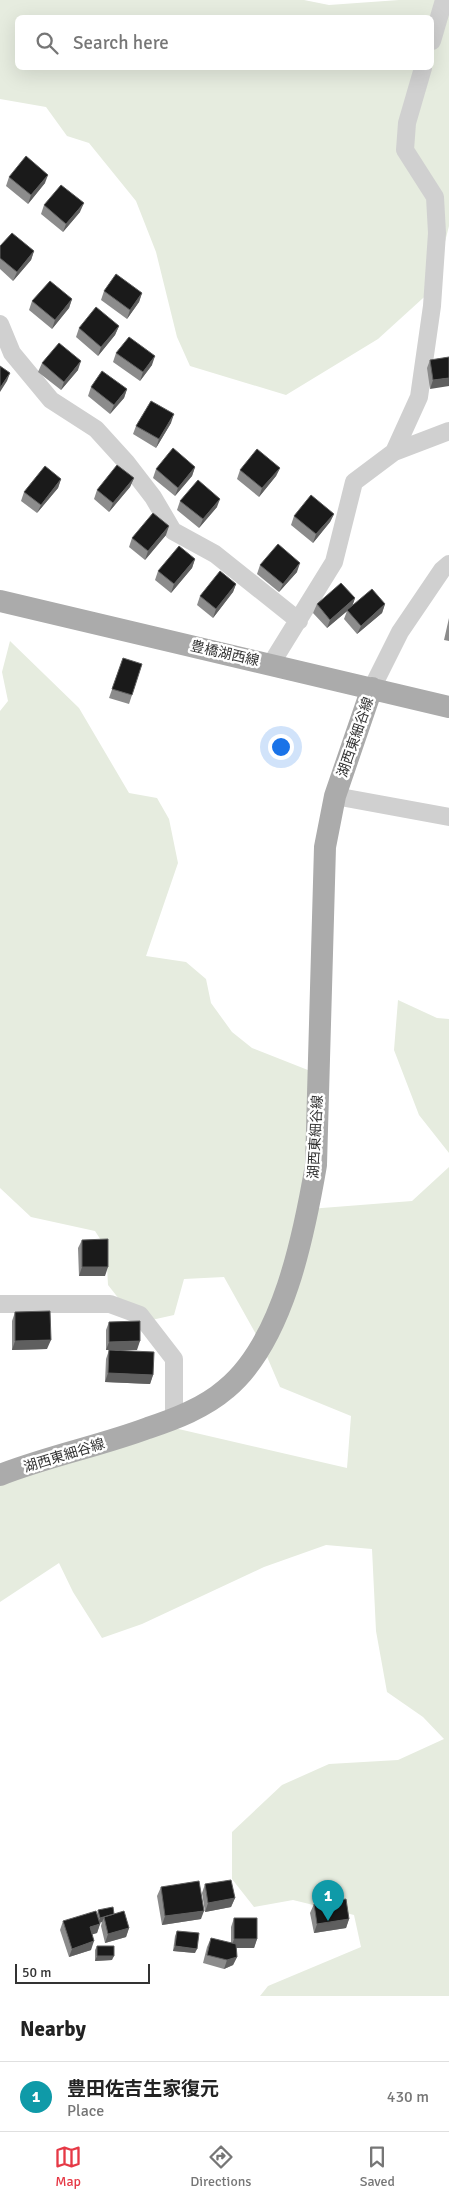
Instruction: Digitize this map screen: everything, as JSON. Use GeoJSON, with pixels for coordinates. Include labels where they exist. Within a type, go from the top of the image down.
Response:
{"type":"FeatureCollection","features":[{"type":"Feature","properties":{"kind":"main road","name":"豊橋湖西線"},"geometry":{"type":"LineString","coordinates":[[0,601],[449,707]]}},
{"type":"Feature","properties":{"kind":"main road","name":"湖西東細谷線"},"geometry":{"type":"LineString","coordinates":[[2,1475],[174,1419],[209,1402],[227,1389],[247,1368],[262,1345],[287,1289],[309,1209],[316,1165],[325,847],[335,796],[372,688]]}},
{"type":"Feature","properties":{"kind":"street"},"geometry":{"type":"LineString","coordinates":[[434,34],[444,0]]}},
{"type":"Feature","properties":{"kind":"street"},"geometry":{"type":"LineString","coordinates":[[394,452],[418,397],[432,306],[437,233],[435,197],[405,150],[407,123],[423,70]]}},
{"type":"Feature","properties":{"kind":"street"},"geometry":{"type":"LineString","coordinates":[[0,324],[12,353],[51,400],[96,429],[126,462],[153,497],[173,531],[215,554],[299,621]]}},
{"type":"Feature","properties":{"kind":"street"},"geometry":{"type":"LineString","coordinates":[[272,664],[334,562],[354,482],[394,452],[449,431]]}},
{"type":"Feature","properties":{"kind":"street"},"geometry":{"type":"LineString","coordinates":[[372,688],[400,632],[442,570],[449,564]]}},
{"type":"Feature","properties":{"kind":"street"},"geometry":{"type":"LineString","coordinates":[[335,796],[449,817]]}},
{"type":"Feature","properties":{"kind":"street"},"geometry":{"type":"LineString","coordinates":[[0,1304],[110,1304],[140,1315],[174,1360],[174,1419]]}},
{"type":"Feature","properties":{"kind":"shaded area"},"geometry":{"type":"Polygon","coordinates":[[[0,0],[304,0],[329,5],[399,0],[449,0],[449,226],[433,289],[378,339],[286,395],[190,366],[177,337],[156,252],[136,201],[89,143],[67,136],[46,107],[0,99],[0,0]]]}},
{"type":"Feature","properties":{"kind":"shaded area"},"geometry":{"type":"Polygon","coordinates":[[[10,641],[79,708],[129,793],[157,798],[169,819],[178,863],[146,956],[186,962],[206,979],[211,1003],[232,1032],[252,1048],[318,1074],[309,1209],[412,1201],[449,1167],[449,1996],[260,1996],[268,1986],[361,1947],[354,1915],[293,1900],[254,1907],[232,1879],[232,1832],[282,1785],[329,1764],[398,1760],[444,1739],[423,1717],[387,1692],[376,1631],[372,1549],[326,1545],[264,1567],[142,1624],[102,1638],[73,1592],[59,1563],[0,1602],[0,1478],[157,1424],[347,1468],[351,1416],[280,1387],[262,1345],[224,1277],[184,1279],[174,1315],[138,1323],[108,1285],[106,1248],[95,1231],[31,1217],[0,1188],[0,711],[8,701],[2,672],[10,641]]]}},
{"type":"Feature","properties":{"kind":"shaded area"},"geometry":{"type":"Polygon","coordinates":[[[398,1000],[437,1018],[449,1019],[449,1153],[419,1115],[394,1050],[398,1000]]]}},
{"type":"Feature","properties":{"kind":"building"},"geometry":{"type":"Polygon","coordinates":[[[26,156],[48,175],[31,195],[9,177],[26,156]]]}},
{"type":"Feature","properties":{"kind":"building"},"geometry":{"type":"Polygon","coordinates":[[[61,185],[84,203],[66,224],[44,205],[61,185]]]}},
{"type":"Feature","properties":{"kind":"building"},"geometry":{"type":"Polygon","coordinates":[[[12,233],[34,251],[17,272],[0,258],[0,246],[12,233]]]}},
{"type":"Feature","properties":{"kind":"building"},"geometry":{"type":"Polygon","coordinates":[[[116,274],[142,293],[130,310],[104,291],[116,274]]]}},
{"type":"Feature","properties":{"kind":"building"},"geometry":{"type":"Polygon","coordinates":[[[50,281],[72,299],[55,320],[32,301],[50,281]]]}},
{"type":"Feature","properties":{"kind":"building"},"geometry":{"type":"Polygon","coordinates":[[[96,307],[119,326],[101,347],[79,328],[96,307]]]}},
{"type":"Feature","properties":{"kind":"building"},"geometry":{"type":"Polygon","coordinates":[[[129,337],[155,356],[143,372],[116,353],[129,337]]]}},
{"type":"Feature","properties":{"kind":"building"},"geometry":{"type":"Polygon","coordinates":[[[59,343],[81,361],[64,382],[42,363],[59,343]]]}},
{"type":"Feature","properties":{"kind":"building"},"geometry":{"type":"Polygon","coordinates":[[[449,357],[449,378],[433,380],[430,360],[449,357]]]}},
{"type":"Feature","properties":{"kind":"building"},"geometry":{"type":"Polygon","coordinates":[[[0,366],[10,373],[0,388],[0,366]]]}},
{"type":"Feature","properties":{"kind":"building"},"geometry":{"type":"Polygon","coordinates":[[[102,371],[127,389],[114,405],[91,387],[102,371]]]}},
{"type":"Feature","properties":{"kind":"building"},"geometry":{"type":"Polygon","coordinates":[[[151,401],[174,414],[159,439],[136,426],[151,401]]]}},
{"type":"Feature","properties":{"kind":"building"},"geometry":{"type":"Polygon","coordinates":[[[173,448],[195,467],[178,488],[156,469],[173,448]]]}},
{"type":"Feature","properties":{"kind":"building"},"geometry":{"type":"Polygon","coordinates":[[[257,449],[280,468],[262,488],[240,470],[257,449]]]}},
{"type":"Feature","properties":{"kind":"building"},"geometry":{"type":"Polygon","coordinates":[[[117,465],[134,478],[113,503],[97,490],[117,465]]]}},
{"type":"Feature","properties":{"kind":"building"},"geometry":{"type":"Polygon","coordinates":[[[45,466],[61,479],[41,505],[24,492],[45,466]]]}},
{"type":"Feature","properties":{"kind":"building"},"geometry":{"type":"Polygon","coordinates":[[[198,480],[220,499],[203,519],[180,501],[198,480]]]}},
{"type":"Feature","properties":{"kind":"building"},"geometry":{"type":"Polygon","coordinates":[[[311,495],[334,514],[316,534],[294,516],[311,495]]]}},
{"type":"Feature","properties":{"kind":"building"},"geometry":{"type":"Polygon","coordinates":[[[153,513],[169,526],[148,551],[132,538],[153,513]]]}},
{"type":"Feature","properties":{"kind":"building"},"geometry":{"type":"Polygon","coordinates":[[[278,544],[300,563],[283,584],[260,565],[278,544]]]}},
{"type":"Feature","properties":{"kind":"building"},"geometry":{"type":"Polygon","coordinates":[[[179,546],[195,559],[174,584],[158,571],[179,546]]]}},
{"type":"Feature","properties":{"kind":"building"},"geometry":{"type":"Polygon","coordinates":[[[220,571],[236,584],[216,609],[200,596],[220,571]]]}},
{"type":"Feature","properties":{"kind":"building"},"geometry":{"type":"Polygon","coordinates":[[[341,583],[355,598],[330,620],[317,604],[341,583]]]}},
{"type":"Feature","properties":{"kind":"building"},"geometry":{"type":"Polygon","coordinates":[[[372,589],[385,604],[361,626],[347,610],[372,589]]]}},
{"type":"Feature","properties":{"kind":"building"},"geometry":{"type":"Polygon","coordinates":[[[123,658],[142,664],[132,695],[112,689],[123,658]]]}},
{"type":"Feature","properties":{"kind":"building"},"geometry":{"type":"Polygon","coordinates":[[[108,1239],[108,1267],[82,1267],[82,1240],[108,1239]]]}},
{"type":"Feature","properties":{"kind":"building"},"geometry":{"type":"Polygon","coordinates":[[[50,1311],[51,1340],[15,1341],[15,1312],[50,1311]]]}},
{"type":"Feature","properties":{"kind":"building"},"geometry":{"type":"Polygon","coordinates":[[[140,1321],[140,1341],[109,1342],[109,1322],[140,1321]]]}},
{"type":"Feature","properties":{"kind":"building"},"geometry":{"type":"Polygon","coordinates":[[[109,1350],[154,1352],[153,1375],[108,1373],[109,1350]]]}},
{"type":"Feature","properties":{"kind":"building"},"geometry":{"type":"Polygon","coordinates":[[[231,1880],[235,1898],[208,1903],[205,1884],[231,1880]]]}},
{"type":"Feature","properties":{"kind":"building"},"geometry":{"type":"Polygon","coordinates":[[[199,1881],[204,1911],[165,1916],[161,1887],[199,1881]]]}},
{"type":"Feature","properties":{"kind":"building"},"geometry":{"type":"Polygon","coordinates":[[[346,1899],[349,1919],[317,1924],[314,1904],[346,1899]]]}},
{"type":"Feature","properties":{"kind":"building"},"geometry":{"type":"Polygon","coordinates":[[[113,1907],[114,1914],[100,1918],[98,1910],[113,1907]]]}},
{"type":"Feature","properties":{"kind":"building"},"geometry":{"type":"Polygon","coordinates":[[[96,1911],[100,1924],[90,1927],[94,1941],[72,1949],[63,1921],[96,1911]]]}},
{"type":"Feature","properties":{"kind":"building"},"geometry":{"type":"Polygon","coordinates":[[[124,1911],[129,1928],[108,1934],[104,1917],[124,1911]]]}},
{"type":"Feature","properties":{"kind":"building"},"geometry":{"type":"Polygon","coordinates":[[[234,1918],[257,1918],[257,1939],[234,1939],[234,1918]]]}},
{"type":"Feature","properties":{"kind":"building"},"geometry":{"type":"Polygon","coordinates":[[[177,1931],[199,1933],[197,1949],[175,1946],[177,1931]]]}},
{"type":"Feature","properties":{"kind":"building"},"geometry":{"type":"Polygon","coordinates":[[[211,1938],[236,1944],[237,1957],[227,1960],[207,1955],[211,1938]]]}},
{"type":"Feature","properties":{"kind":"building"},"geometry":{"type":"Polygon","coordinates":[[[97,1946],[114,1946],[114,1956],[97,1956],[97,1946]]]}},
{"type":"Feature","properties":{"kind":"place","name":"豊田佐吉生家復元"},"geometry":{"type":"Point","coordinates":[328,1921]}}]}
